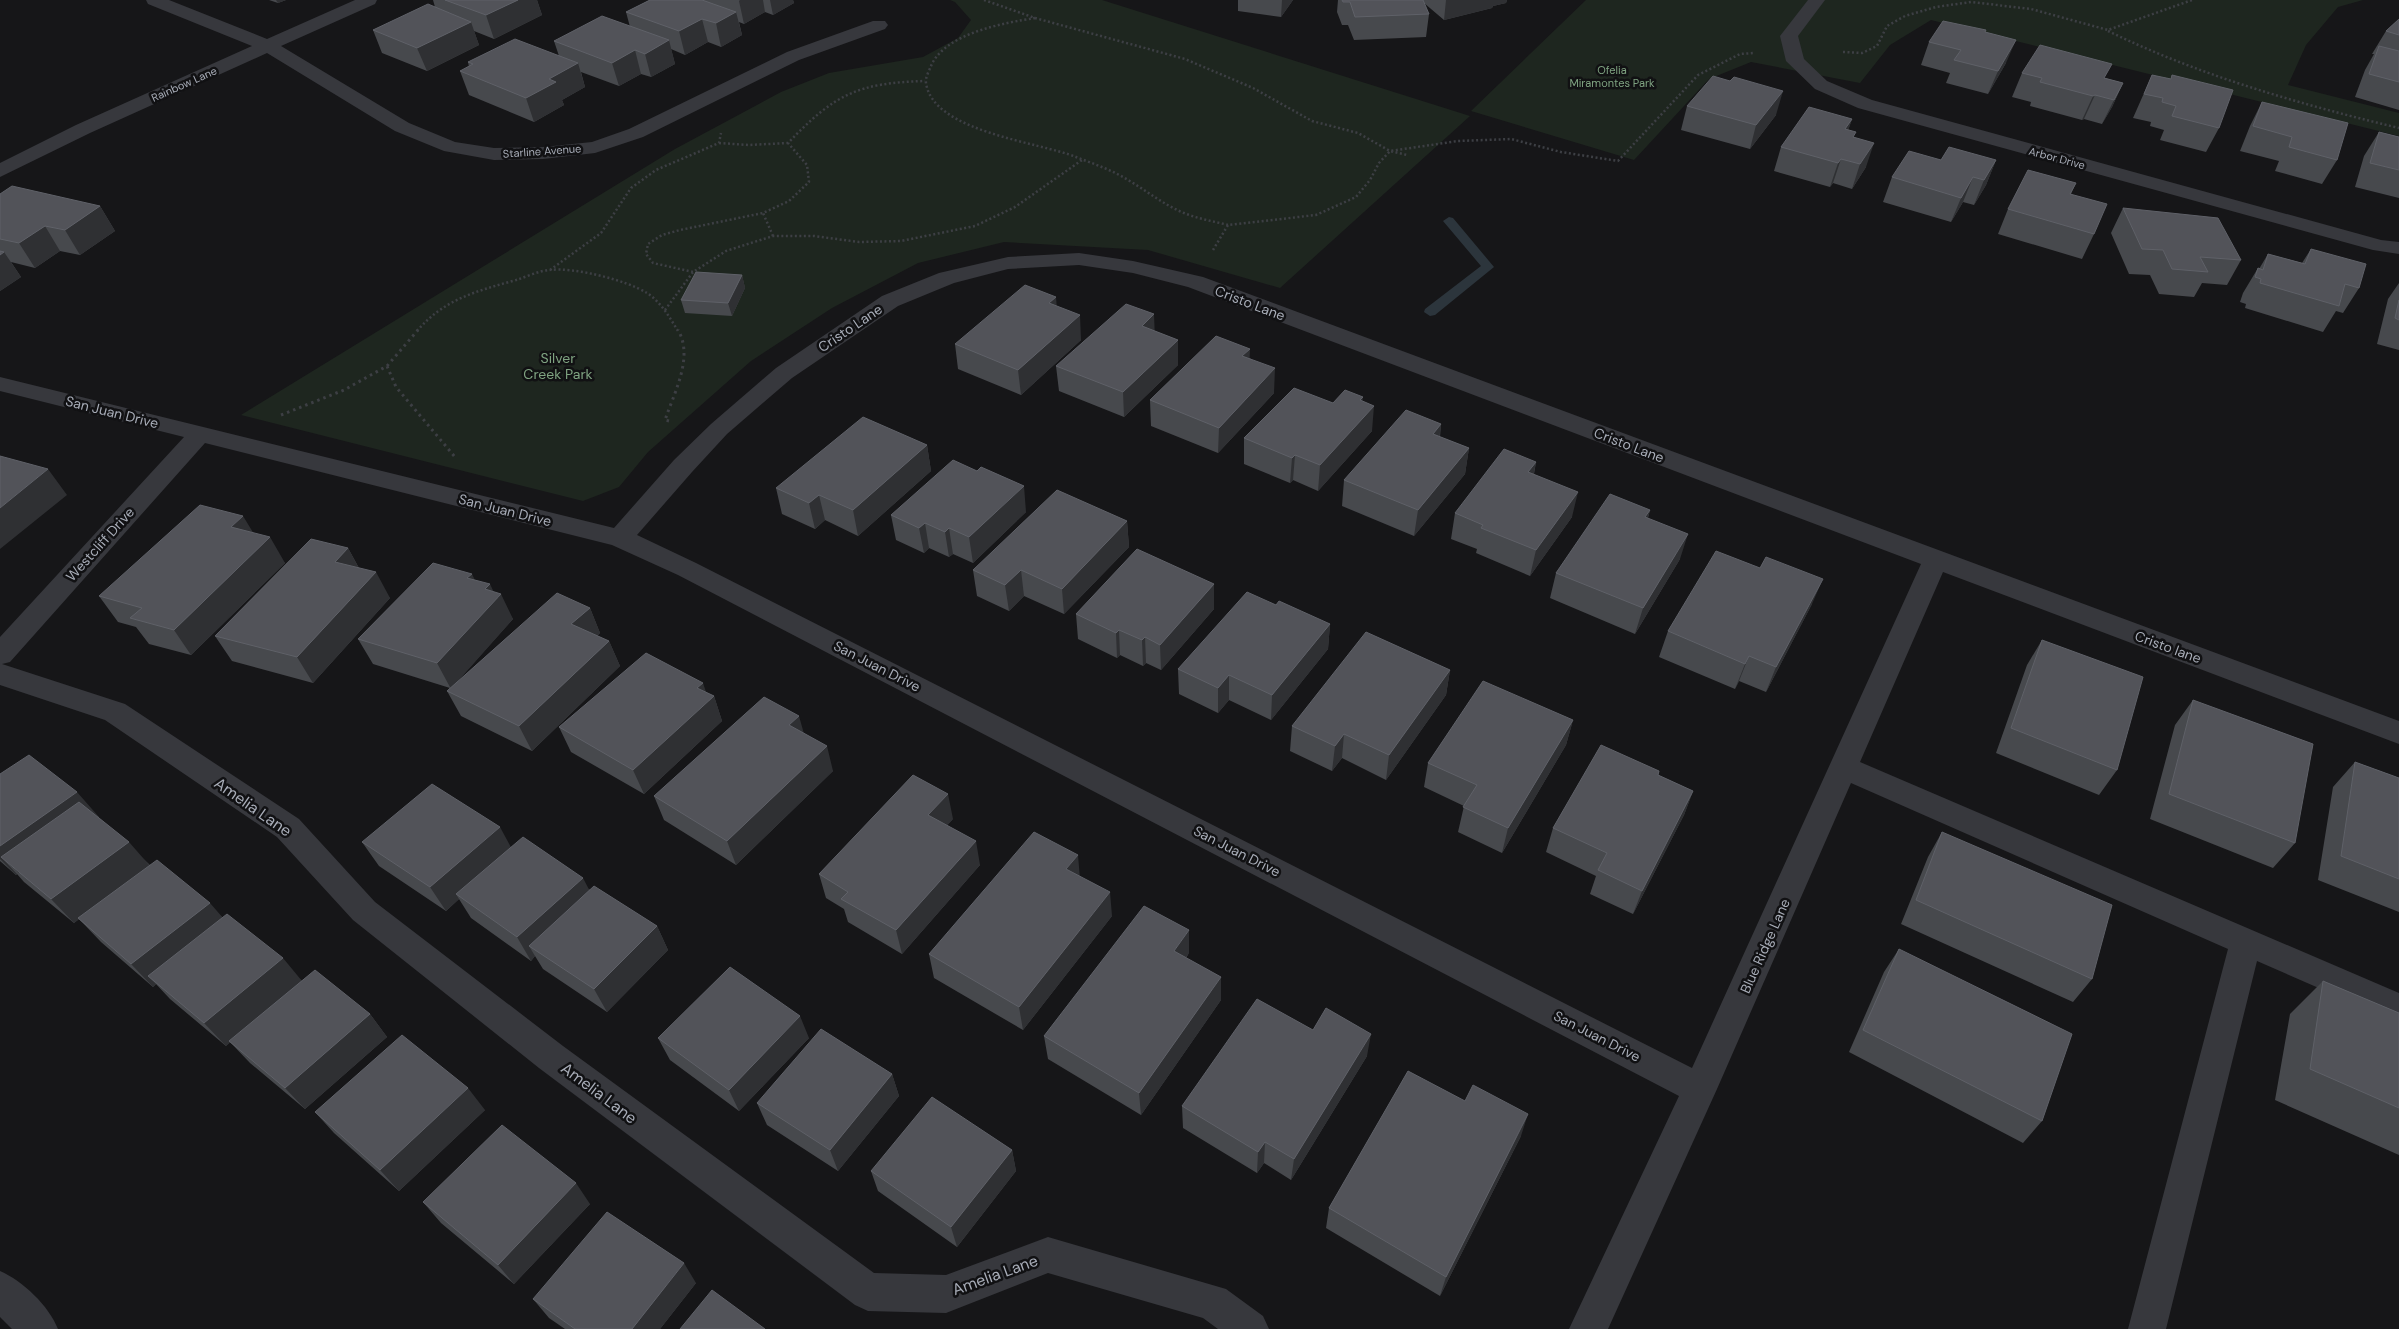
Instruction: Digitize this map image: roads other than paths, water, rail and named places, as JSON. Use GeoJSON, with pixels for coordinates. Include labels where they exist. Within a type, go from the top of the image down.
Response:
{"type":"FeatureCollection","features":[{"type":"Feature","properties":{"kind":"street","name":"Starline Avenue"},"geometry":{"type":"LineString","coordinates":[[154,0],[268,46],[402,127],[451,147],[494,154],[543,152],[595,146],[636,133],[792,56],[879,25]]}},
{"type":"Feature","properties":{"kind":"street","name":"Rainbow Lane"},"geometry":{"type":"LineString","coordinates":[[0,171],[83,129],[369,0]]}},
{"type":"Feature","properties":{"kind":"street","name":"Arbor Drive"},"geometry":{"type":"LineString","coordinates":[[1817,0],[1789,36],[1796,61],[1821,85],[1865,104],[2380,246],[2399,248]]}},
{"type":"Feature","properties":{"kind":"street","name":"Cristo Lane"},"geometry":{"type":"LineString","coordinates":[[620,538],[683,466],[719,429],[784,373],[890,301],[947,278],[1008,263],[1079,259],[1133,267],[1185,280],[1936,560]]}},
{"type":"Feature","properties":{"kind":"street","name":"San Juan Drive"},"geometry":{"type":"LineString","coordinates":[[0,384],[620,538],[686,568],[1700,1088]]}},
{"type":"Feature","properties":{"kind":"street","name":"Westcliff Drive"},"geometry":{"type":"LineString","coordinates":[[0,655],[200,434]]}},
{"type":"Feature","properties":{"kind":"street","name":"Cristo lane"},"geometry":{"type":"LineString","coordinates":[[1936,560],[2399,733]]}},
{"type":"Feature","properties":{"kind":"street","name":"Blue Ridge Lane"},"geometry":{"type":"LineString","coordinates":[[1588,1329],[1845,768],[1936,560]]}},
{"type":"Feature","properties":{"kind":"street","name":"Amelia Lane"},"geometry":{"type":"LineString","coordinates":[[0,674],[115,712],[288,828],[364,910],[551,1057],[868,1292],[946,1294],[1048,1256],[1212,1302],[1250,1329]]}},
{"type":"Feature","properties":{"kind":"street"},"geometry":{"type":"LineString","coordinates":[[1845,768],[2399,1008]]}},
{"type":"Feature","properties":{"kind":"street"},"geometry":{"type":"LineString","coordinates":[[2146,1329],[2246,942]]}},
{"type":"Feature","properties":{"kind":"street"},"geometry":{"type":"LineString","coordinates":[[0,1290],[39,1329]]}},
{"type":"Feature","properties":{"kind":"waterway"},"geometry":{"type":"LineString","coordinates":[[1430,312],[1488,267],[1449,221]]}},
{"type":"Feature","properties":{"kind":"park label","name":"Ofelia Miramontes Park"},"geometry":{"type":"Point","coordinates":[1612,76]}},
{"type":"Feature","properties":{"kind":"park label","name":"Silver Creek Park"},"geometry":{"type":"Point","coordinates":[558,366]}}]}
